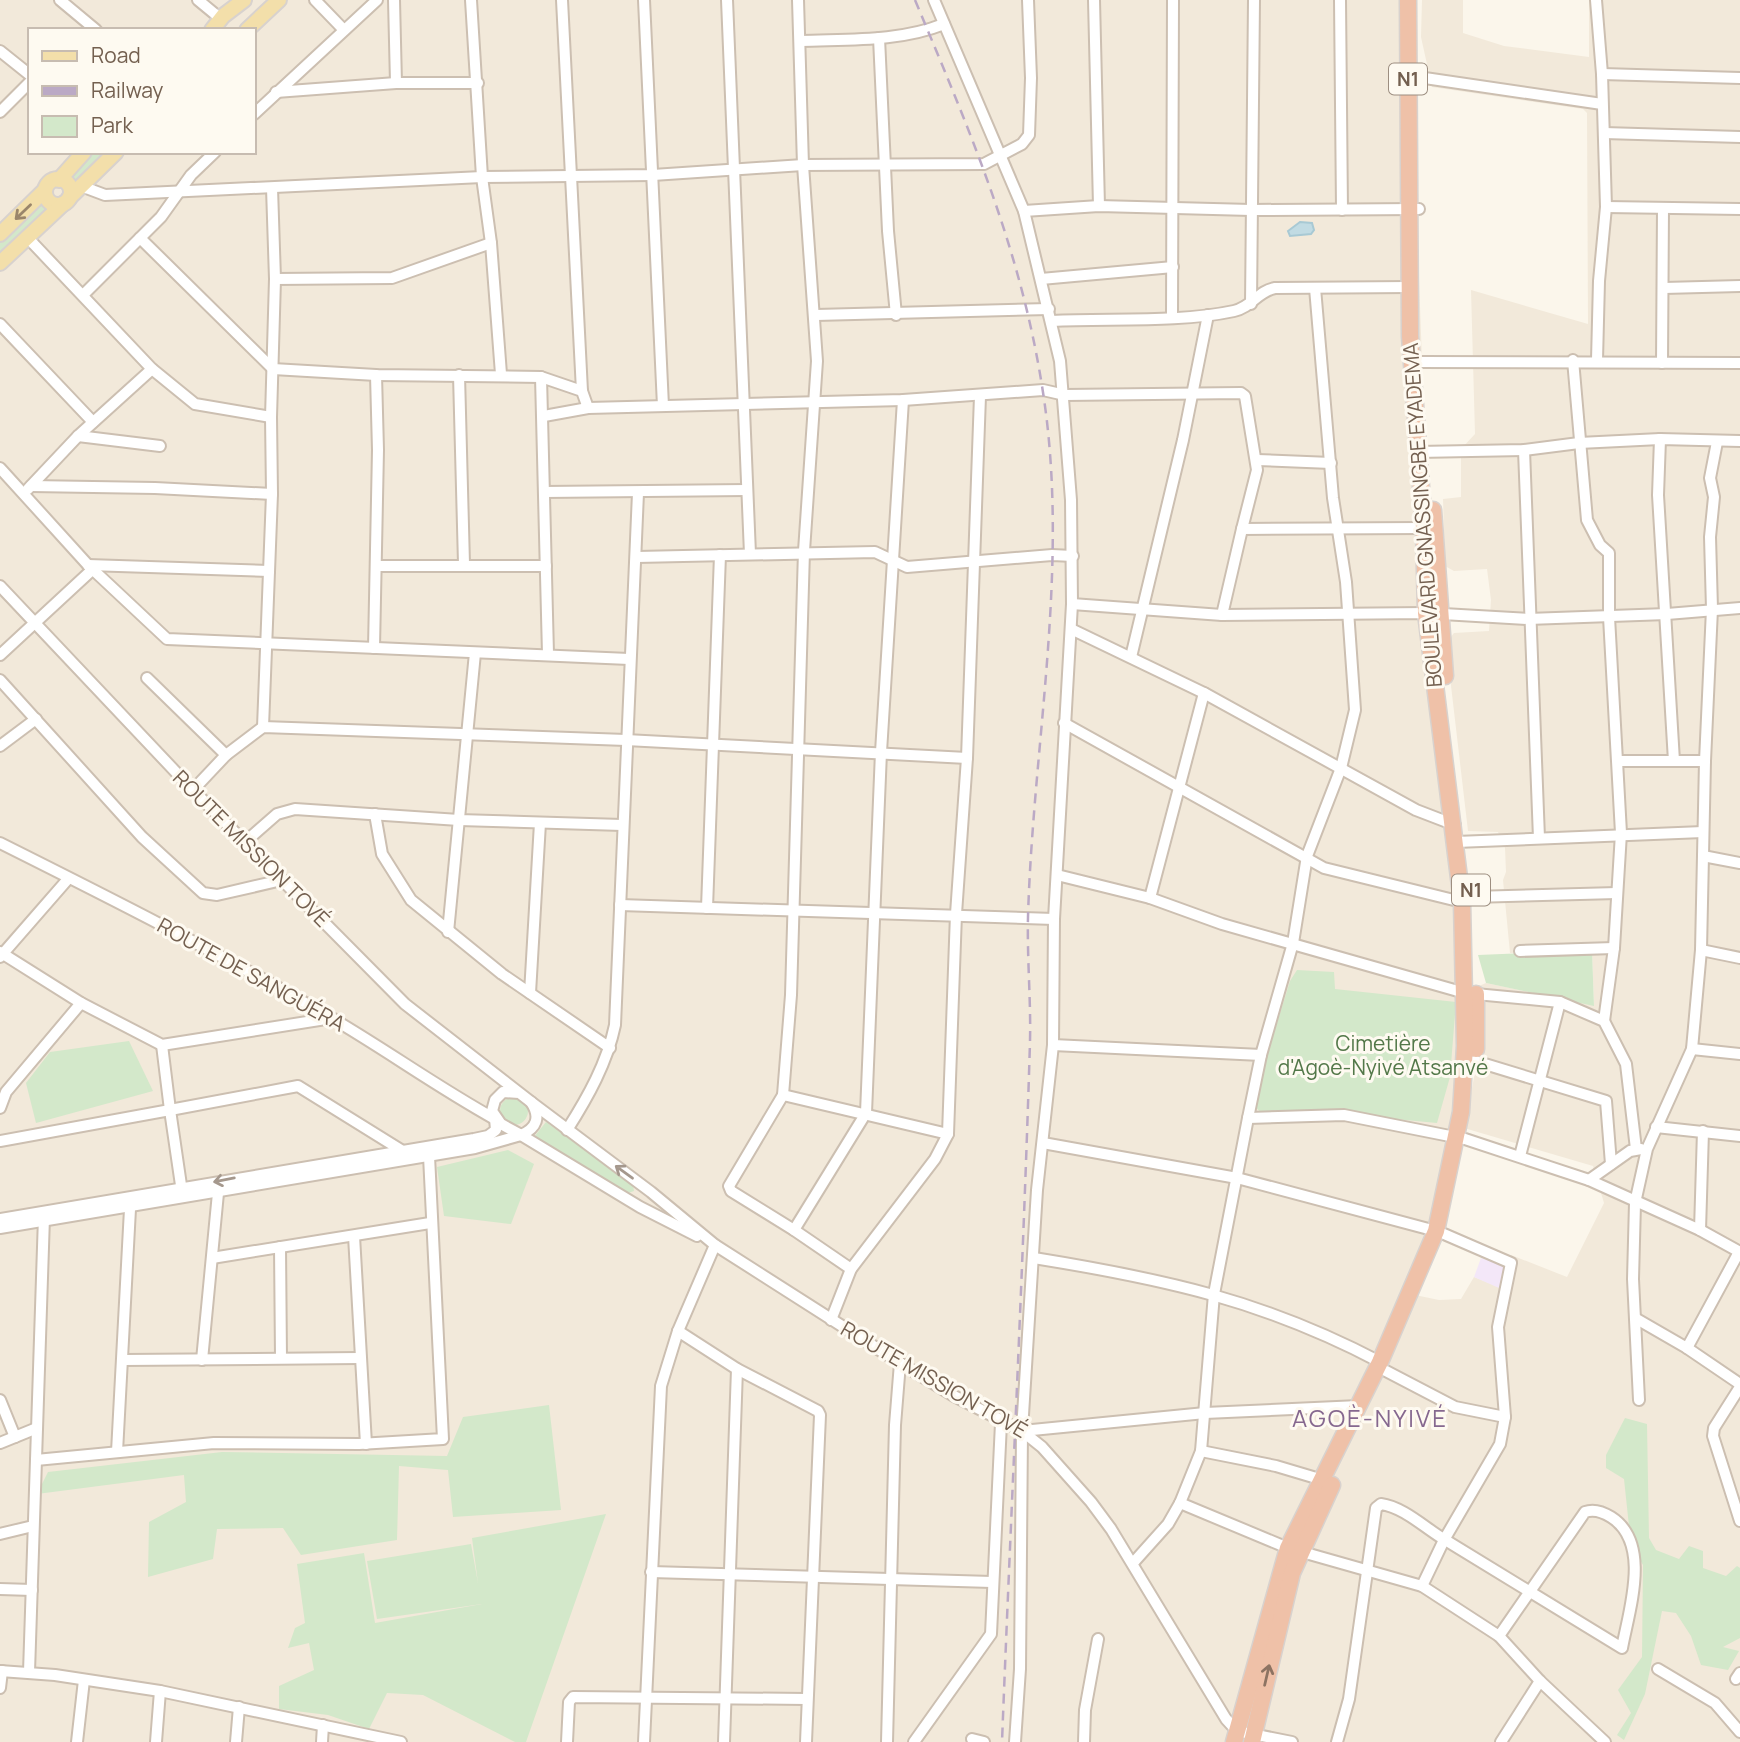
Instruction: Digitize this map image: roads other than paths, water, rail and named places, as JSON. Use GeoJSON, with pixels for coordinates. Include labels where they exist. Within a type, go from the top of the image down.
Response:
{"type":"FeatureCollection","features":[{"type":"Feature","properties":{"kind":"highway","name":"BOULEVARD GNASSINGBE EYADEMA"},"geometry":{"type":"LineString","coordinates":[[1408,0],[1424,528],[1455,824],[1461,842]]}},
{"type":"Feature","properties":{"kind":"highway","name":"BOULEVARD GNASSINGBE EYADEMA"},"geometry":{"type":"LineString","coordinates":[[1294,1550],[1383,1366],[1440,1233],[1475,1062],[1467,900],[1450,727],[1433,613],[1410,287],[1418,77],[1418,0]]}},
{"type":"Feature","properties":{"kind":"highway","name":"BOULEVARD GNASSINGBE EYADEMA"},"geometry":{"type":"LineString","coordinates":[[1461,1138],[1471,993]]}},
{"type":"Feature","properties":{"kind":"highway","name":"BOULEVARD GNASSINGBE EYADEMA"},"geometry":{"type":"LineString","coordinates":[[1244,1737],[1286,1597],[1294,1550],[1323,1480],[1359,1406],[1383,1366]]}},
{"type":"Feature","properties":{"kind":"main road"},"geometry":{"type":"LineString","coordinates":[[220,23],[244,0]]}},
{"type":"Feature","properties":{"kind":"main road"},"geometry":{"type":"LineString","coordinates":[[248,28],[279,0]]}},
{"type":"Feature","properties":{"kind":"main road"},"geometry":{"type":"LineString","coordinates":[[220,23],[244,17],[246,28]]}},
{"type":"Feature","properties":{"kind":"main road"},"geometry":{"type":"LineString","coordinates":[[0,234],[52,181],[59,180],[82,154]]}},
{"type":"Feature","properties":{"kind":"main road"},"geometry":{"type":"LineString","coordinates":[[0,262],[114,154]]}},
{"type":"Feature","properties":{"kind":"main road"},"geometry":{"type":"LineString","coordinates":[[59,180],[70,188],[67,201]]}},
{"type":"Feature","properties":{"kind":"main road"},"geometry":{"type":"LineString","coordinates":[[45,190],[51,203],[67,201]]}},
{"type":"Feature","properties":{"kind":"street"},"geometry":{"type":"LineString","coordinates":[[60,0],[94,28]]}},
{"type":"Feature","properties":{"kind":"street"},"geometry":{"type":"LineString","coordinates":[[198,0],[220,23]]}},
{"type":"Feature","properties":{"kind":"street"},"geometry":{"type":"LineString","coordinates":[[315,0],[343,29]]}},
{"type":"Feature","properties":{"kind":"street"},"geometry":{"type":"LineString","coordinates":[[256,112],[377,0]]}},
{"type":"Feature","properties":{"kind":"street"},"geometry":{"type":"LineString","coordinates":[[394,0],[396,83]]}},
{"type":"Feature","properties":{"kind":"street"},"geometry":{"type":"LineString","coordinates":[[471,0],[482,177],[491,243],[501,374]]}},
{"type":"Feature","properties":{"kind":"street"},"geometry":{"type":"LineString","coordinates":[[562,0],[582,391],[588,408]]}},
{"type":"Feature","properties":{"kind":"street"},"geometry":{"type":"LineString","coordinates":[[644,0],[663,406]]}},
{"type":"Feature","properties":{"kind":"street"},"geometry":{"type":"LineString","coordinates":[[727,0],[750,554]]}},
{"type":"Feature","properties":{"kind":"street"},"geometry":{"type":"LineString","coordinates":[[798,0],[803,165],[816,315],[816,403],[804,551],[794,909],[783,1095],[729,1186],[731,1191],[851,1269]]}},
{"type":"Feature","properties":{"kind":"street"},"geometry":{"type":"LineString","coordinates":[[934,0],[1024,211],[1050,315],[1065,395],[1073,556],[1055,919],[1053,1045],[1043,1143],[1022,1431],[1020,1669],[1015,1742]]}},
{"type":"Feature","properties":{"kind":"street"},"geometry":{"type":"LineString","coordinates":[[81,186],[105,195],[482,177],[653,175],[803,165],[984,164],[1022,144],[1028,135],[1031,78],[1028,0]]}},
{"type":"Feature","properties":{"kind":"street"},"geometry":{"type":"LineString","coordinates":[[1094,0],[1099,206]]}},
{"type":"Feature","properties":{"kind":"street"},"geometry":{"type":"LineString","coordinates":[[1172,316],[1175,207],[1173,0]]}},
{"type":"Feature","properties":{"kind":"street"},"geometry":{"type":"LineString","coordinates":[[1251,304],[1254,0]]}},
{"type":"Feature","properties":{"kind":"street"},"geometry":{"type":"LineString","coordinates":[[1340,0],[1342,210]]}},
{"type":"Feature","properties":{"kind":"street"},"geometry":{"type":"LineString","coordinates":[[1596,0],[1602,74],[1606,207],[1599,281],[1597,360]]}},
{"type":"Feature","properties":{"kind":"street"},"geometry":{"type":"LineString","coordinates":[[800,41],[878,38],[928,30],[944,24]]}},
{"type":"Feature","properties":{"kind":"street"},"geometry":{"type":"LineString","coordinates":[[878,38],[884,166],[896,315]]}},
{"type":"Feature","properties":{"kind":"street"},"geometry":{"type":"LineString","coordinates":[[0,51],[28,73]]}},
{"type":"Feature","properties":{"kind":"street"},"geometry":{"type":"LineString","coordinates":[[1602,74],[1740,78]]}},
{"type":"Feature","properties":{"kind":"street"},"geometry":{"type":"LineString","coordinates":[[1418,77],[1602,104]]}},
{"type":"Feature","properties":{"kind":"street"},"geometry":{"type":"LineString","coordinates":[[276,92],[396,83],[478,83]]}},
{"type":"Feature","properties":{"kind":"street"},"geometry":{"type":"LineString","coordinates":[[0,112],[28,84]]}},
{"type":"Feature","properties":{"kind":"street"},"geometry":{"type":"LineString","coordinates":[[1604,133],[1740,137]]}},
{"type":"Feature","properties":{"kind":"street"},"geometry":{"type":"LineString","coordinates":[[83,295],[161,217],[180,190],[213,154]]}},
{"type":"Feature","properties":{"kind":"street"},"geometry":{"type":"LineString","coordinates":[[263,727],[269,646],[272,494],[275,279],[272,188]]}},
{"type":"Feature","properties":{"kind":"street"},"geometry":{"type":"LineString","coordinates":[[1024,211],[1099,206],[1251,210],[1414,209]]}},
{"type":"Feature","properties":{"kind":"street"},"geometry":{"type":"LineString","coordinates":[[1606,207],[1740,209]]}},
{"type":"Feature","properties":{"kind":"street"},"geometry":{"type":"LineString","coordinates":[[1662,363],[1663,208]]}},
{"type":"Feature","properties":{"kind":"street"},"geometry":{"type":"LineString","coordinates":[[27,237],[152,369],[195,404],[271,417]]}},
{"type":"Feature","properties":{"kind":"street"},"geometry":{"type":"LineString","coordinates":[[140,238],[273,369],[376,374],[501,374],[541,377],[582,391]]}},
{"type":"Feature","properties":{"kind":"street"},"geometry":{"type":"LineString","coordinates":[[275,279],[392,278],[491,243]]}},
{"type":"Feature","properties":{"kind":"street"},"geometry":{"type":"LineString","coordinates":[[1041,279],[1173,267]]}},
{"type":"Feature","properties":{"kind":"street"},"geometry":{"type":"LineString","coordinates":[[1664,288],[1740,286]]}},
{"type":"Feature","properties":{"kind":"street"},"geometry":{"type":"LineString","coordinates":[[816,315],[1208,315],[1244,309],[1268,289],[1410,287]]}},
{"type":"Feature","properties":{"kind":"street"},"geometry":{"type":"LineString","coordinates":[[1133,1563],[1168,1524],[1180,1503],[1201,1451],[1214,1294],[1248,1118],[1261,1055],[1293,943],[1307,856],[1341,768],[1356,694],[1315,288]]}},
{"type":"Feature","properties":{"kind":"street"},"geometry":{"type":"LineString","coordinates":[[1131,657],[1208,315]]}},
{"type":"Feature","properties":{"kind":"street"},"geometry":{"type":"LineString","coordinates":[[0,324],[93,422]]}},
{"type":"Feature","properties":{"kind":"street"},"geometry":{"type":"LineString","coordinates":[[1573,360],[1587,520],[1600,545],[1609,553],[1609,617],[1621,833],[1614,948],[1604,1021],[1626,1064],[1641,1149],[1635,1203],[1633,1279],[1639,1400]]}},
{"type":"Feature","properties":{"kind":"street"},"geometry":{"type":"LineString","coordinates":[[1419,362],[1740,362]]}},
{"type":"Feature","properties":{"kind":"street"},"geometry":{"type":"LineString","coordinates":[[27,489],[78,436],[152,369]]}},
{"type":"Feature","properties":{"kind":"street"},"geometry":{"type":"LineString","coordinates":[[374,648],[377,566],[376,374]]}},
{"type":"Feature","properties":{"kind":"street"},"geometry":{"type":"LineString","coordinates":[[459,375],[464,564]]}},
{"type":"Feature","properties":{"kind":"street"},"geometry":{"type":"LineString","coordinates":[[541,377],[548,654]]}},
{"type":"Feature","properties":{"kind":"street"},"geometry":{"type":"LineString","coordinates":[[544,416],[588,408],[903,400],[1043,390],[1065,395],[1244,394],[1257,460],[1254,488],[1222,615]]}},
{"type":"Feature","properties":{"kind":"street"},"geometry":{"type":"LineString","coordinates":[[831,1320],[851,1269],[935,1159],[948,1134],[956,914],[967,758],[980,396]]}},
{"type":"Feature","properties":{"kind":"street"},"geometry":{"type":"LineString","coordinates":[[794,1230],[866,1113],[891,559],[903,400]]}},
{"type":"Feature","properties":{"kind":"street"},"geometry":{"type":"LineString","coordinates":[[78,436],[160,446]]}},
{"type":"Feature","properties":{"kind":"street"},"geometry":{"type":"LineString","coordinates":[[1423,452],[1524,450],[1579,443],[1660,439],[1740,441]]}},
{"type":"Feature","properties":{"kind":"street"},"geometry":{"type":"LineString","coordinates":[[1660,439],[1658,495],[1674,761]]}},
{"type":"Feature","properties":{"kind":"street"},"geometry":{"type":"LineString","coordinates":[[1589,1180],[1611,1164],[1641,1149],[1656,1127],[1692,1049],[1701,950],[1704,761],[1712,609],[1710,537],[1714,497],[1710,478],[1717,442]]}},
{"type":"Feature","properties":{"kind":"street"},"geometry":{"type":"LineString","coordinates":[[1524,450],[1528,619],[1539,838]]}},
{"type":"Feature","properties":{"kind":"street"},"geometry":{"type":"LineString","coordinates":[[1257,460],[1331,463]]}},
{"type":"Feature","properties":{"kind":"street"},"geometry":{"type":"LineString","coordinates":[[0,468],[27,489],[90,567],[167,639],[269,646],[629,659]]}},
{"type":"Feature","properties":{"kind":"street"},"geometry":{"type":"LineString","coordinates":[[27,489],[155,488],[272,494]]}},
{"type":"Feature","properties":{"kind":"street"},"geometry":{"type":"LineString","coordinates":[[544,492],[747,490]]}},
{"type":"Feature","properties":{"kind":"street"},"geometry":{"type":"LineString","coordinates":[[567,1130],[585,1102],[610,1048],[615,1025],[638,492]]}},
{"type":"Feature","properties":{"kind":"street"},"geometry":{"type":"LineString","coordinates":[[1242,529],[1424,528]]}},
{"type":"Feature","properties":{"kind":"street"},"geometry":{"type":"LineString","coordinates":[[636,557],[804,551],[875,552],[907,567],[1052,555],[1073,556]]}},
{"type":"Feature","properties":{"kind":"street"},"geometry":{"type":"LineString","coordinates":[[707,908],[720,555]]}},
{"type":"Feature","properties":{"kind":"street"},"geometry":{"type":"LineString","coordinates":[[377,566],[546,566]]}},
{"type":"Feature","properties":{"kind":"street"},"geometry":{"type":"LineString","coordinates":[[0,655],[90,567],[269,571]]}},
{"type":"Feature","properties":{"kind":"street","name":"ROUTE MISSION TOVÉ"},"geometry":{"type":"LineString","coordinates":[[0,586],[193,790],[405,1004],[651,1192],[715,1245],[900,1363],[1001,1423],[1022,1431],[1042,1447],[1084,1493],[1133,1563],[1204,1683],[1244,1737]]}},
{"type":"Feature","properties":{"kind":"street"},"geometry":{"type":"LineString","coordinates":[[1072,604],[1222,615],[1433,613],[1528,619],[1667,614],[1740,608]]}},
{"type":"Feature","properties":{"kind":"street"},"geometry":{"type":"LineString","coordinates":[[1071,629],[1204,693],[1416,810],[1455,824]]}},
{"type":"Feature","properties":{"kind":"street"},"geometry":{"type":"LineString","coordinates":[[448,932],[475,653]]}},
{"type":"Feature","properties":{"kind":"street"},"geometry":{"type":"LineString","coordinates":[[147,678],[226,755]]}},
{"type":"Feature","properties":{"kind":"street"},"geometry":{"type":"LineString","coordinates":[[0,680],[142,837],[203,893],[217,895],[282,880]]}},
{"type":"Feature","properties":{"kind":"street"},"geometry":{"type":"LineString","coordinates":[[1150,898],[1204,693]]}},
{"type":"Feature","properties":{"kind":"street"},"geometry":{"type":"LineString","coordinates":[[0,746],[36,719]]}},
{"type":"Feature","properties":{"kind":"street"},"geometry":{"type":"LineString","coordinates":[[1064,723],[1307,856],[1324,869],[1467,900],[1617,893]]}},
{"type":"Feature","properties":{"kind":"street"},"geometry":{"type":"LineString","coordinates":[[193,790],[226,755],[263,727],[626,740],[967,758]]}},
{"type":"Feature","properties":{"kind":"street"},"geometry":{"type":"LineString","coordinates":[[1618,761],[1704,761]]}},
{"type":"Feature","properties":{"kind":"street"},"geometry":{"type":"LineString","coordinates":[[245,842],[286,810],[459,820],[622,824]]}},
{"type":"Feature","properties":{"kind":"street"},"geometry":{"type":"LineString","coordinates":[[375,814],[382,854],[411,900],[448,932],[530,993],[610,1048]]}},
{"type":"Feature","properties":{"kind":"street"},"geometry":{"type":"LineString","coordinates":[[530,993],[540,823]]}},
{"type":"Feature","properties":{"kind":"street"},"geometry":{"type":"LineString","coordinates":[[1461,842],[1621,833],[1703,832]]}},
{"type":"Feature","properties":{"kind":"street","name":"ROUTE DE SANGUÉRA"},"geometry":{"type":"LineString","coordinates":[[0,843],[226,958],[332,1018],[454,1097],[521,1135]]}},
{"type":"Feature","properties":{"kind":"street"},"geometry":{"type":"LineString","coordinates":[[1703,856],[1740,863]]}},
{"type":"Feature","properties":{"kind":"street"},"geometry":{"type":"LineString","coordinates":[[1057,875],[1150,898],[1222,924],[1471,993],[1560,1002],[1604,1021]]}},
{"type":"Feature","properties":{"kind":"street"},"geometry":{"type":"LineString","coordinates":[[68,879],[1,954],[81,1003],[162,1045],[332,1018]]}},
{"type":"Feature","properties":{"kind":"street"},"geometry":{"type":"LineString","coordinates":[[620,905],[1055,919]]}},
{"type":"Feature","properties":{"kind":"street"},"geometry":{"type":"LineString","coordinates":[[1520,951],[1614,948]]}},
{"type":"Feature","properties":{"kind":"street"},"geometry":{"type":"LineString","coordinates":[[1701,950],[1740,958]]}},
{"type":"Feature","properties":{"kind":"street"},"geometry":{"type":"LineString","coordinates":[[1520,1156],[1560,1002]]}},
{"type":"Feature","properties":{"kind":"street"},"geometry":{"type":"LineString","coordinates":[[0,1108],[6,1092],[81,1003]]}},
{"type":"Feature","properties":{"kind":"street"},"geometry":{"type":"LineString","coordinates":[[162,1045],[182,1193]]}},
{"type":"Feature","properties":{"kind":"street"},"geometry":{"type":"LineString","coordinates":[[1053,1045],[1261,1055]]}},
{"type":"Feature","properties":{"kind":"street"},"geometry":{"type":"LineString","coordinates":[[1692,1049],[1740,1054]]}},
{"type":"Feature","properties":{"kind":"street"},"geometry":{"type":"LineString","coordinates":[[479,1061],[501,1096],[495,1100]]}},
{"type":"Feature","properties":{"kind":"street"},"geometry":{"type":"LineString","coordinates":[[1475,1062],[1606,1101],[1611,1164]]}},
{"type":"Feature","properties":{"kind":"street"},"geometry":{"type":"LineString","coordinates":[[0,1141],[298,1086],[401,1150]]}},
{"type":"Feature","properties":{"kind":"street"},"geometry":{"type":"LineString","coordinates":[[454,1097],[491,1109],[495,1100],[508,1091],[519,1093]]}},
{"type":"Feature","properties":{"kind":"street"},"geometry":{"type":"LineString","coordinates":[[783,1095],[948,1134]]}},
{"type":"Feature","properties":{"kind":"street"},"geometry":{"type":"LineString","coordinates":[[0,1228],[44,1216],[488,1136],[496,1130],[495,1100]]}},
{"type":"Feature","properties":{"kind":"street"},"geometry":{"type":"LineString","coordinates":[[0,1219],[130,1209],[182,1193],[218,1193],[475,1148],[530,1131],[536,1122],[537,1111],[531,1102]]}},
{"type":"Feature","properties":{"kind":"street"},"geometry":{"type":"LineString","coordinates":[[1248,1118],[1344,1115],[1461,1138],[1589,1180],[1700,1230],[1740,1252],[1687,1348]]}},
{"type":"Feature","properties":{"kind":"street"},"geometry":{"type":"LineString","coordinates":[[1656,1127],[1740,1136]]}},
{"type":"Feature","properties":{"kind":"street"},"geometry":{"type":"LineString","coordinates":[[1700,1230],[1703,1131]]}},
{"type":"Feature","properties":{"kind":"street"},"geometry":{"type":"LineString","coordinates":[[521,1135],[640,1207],[715,1245],[678,1331],[660,1391],[644,1742]]}},
{"type":"Feature","properties":{"kind":"street"},"geometry":{"type":"LineString","coordinates":[[1043,1143],[1237,1178],[1440,1233],[1511,1264],[1498,1327],[1505,1417],[1497,1451],[1444,1540],[1422,1586]]}},
{"type":"Feature","properties":{"kind":"street"},"geometry":{"type":"LineString","coordinates":[[36,1460],[214,1443],[366,1444],[438,1441],[444,1436],[430,1223],[429,1156]]}},
{"type":"Feature","properties":{"kind":"street"},"geometry":{"type":"LineString","coordinates":[[640,1207],[651,1192]]}},
{"type":"Feature","properties":{"kind":"street"},"geometry":{"type":"LineString","coordinates":[[202,1360],[218,1193]]}},
{"type":"Feature","properties":{"kind":"street"},"geometry":{"type":"LineString","coordinates":[[117,1452],[130,1209]]}},
{"type":"Feature","properties":{"kind":"street"},"geometry":{"type":"LineString","coordinates":[[29,1672],[44,1216]]}},
{"type":"Feature","properties":{"kind":"street"},"geometry":{"type":"LineString","coordinates":[[212,1258],[430,1223]]}},
{"type":"Feature","properties":{"kind":"street"},"geometry":{"type":"LineString","coordinates":[[354,1236],[366,1444]]}},
{"type":"Feature","properties":{"kind":"street"},"geometry":{"type":"LineString","coordinates":[[280,1247],[281,1358]]}},
{"type":"Feature","properties":{"kind":"street"},"geometry":{"type":"LineString","coordinates":[[1034,1258],[1162,1280],[1266,1310],[1325,1333],[1455,1407],[1505,1417]]}},
{"type":"Feature","properties":{"kind":"street"},"geometry":{"type":"LineString","coordinates":[[1636,1318],[1687,1348],[1740,1386],[1714,1429],[1713,1436],[1740,1521]]}},
{"type":"Feature","properties":{"kind":"street"},"geometry":{"type":"LineString","coordinates":[[678,1331],[737,1369],[818,1411],[820,1415],[806,1742]]}},
{"type":"Feature","properties":{"kind":"street"},"geometry":{"type":"LineString","coordinates":[[123,1360],[360,1358]]}},
{"type":"Feature","properties":{"kind":"street"},"geometry":{"type":"LineString","coordinates":[[887,1742],[900,1363]]}},
{"type":"Feature","properties":{"kind":"street"},"geometry":{"type":"LineString","coordinates":[[724,1742],[737,1369]]}},
{"type":"Feature","properties":{"kind":"street"},"geometry":{"type":"LineString","coordinates":[[0,1400],[15,1437]]}},
{"type":"Feature","properties":{"kind":"street"},"geometry":{"type":"LineString","coordinates":[[1022,1431],[1205,1413],[1359,1406]]}},
{"type":"Feature","properties":{"kind":"street"},"geometry":{"type":"LineString","coordinates":[[914,1742],[989,1639],[1001,1423]]}},
{"type":"Feature","properties":{"kind":"street"},"geometry":{"type":"LineString","coordinates":[[0,1443],[37,1428]]}},
{"type":"Feature","properties":{"kind":"street"},"geometry":{"type":"LineString","coordinates":[[1201,1451],[1276,1466],[1323,1480]]}},
{"type":"Feature","properties":{"kind":"street"},"geometry":{"type":"LineString","coordinates":[[1180,1503],[1294,1550],[1422,1586],[1499,1636],[1541,1681],[1605,1742]]}},
{"type":"Feature","properties":{"kind":"street"},"geometry":{"type":"LineString","coordinates":[[1337,1742],[1349,1699],[1376,1508],[1381,1504],[1397,1509],[1444,1540],[1529,1591],[1622,1648],[1636,1572],[1624,1528],[1607,1515],[1585,1511],[1529,1591],[1499,1636]]}},
{"type":"Feature","properties":{"kind":"street"},"geometry":{"type":"LineString","coordinates":[[0,1534],[33,1526]]}},
{"type":"Feature","properties":{"kind":"street"},"geometry":{"type":"LineString","coordinates":[[651,1572],[992,1582]]}},
{"type":"Feature","properties":{"kind":"street"},"geometry":{"type":"LineString","coordinates":[[0,1589],[32,1590]]}},
{"type":"Feature","properties":{"kind":"street"},"geometry":{"type":"LineString","coordinates":[[1084,1742],[1085,1710],[1098,1639]]}},
{"type":"Feature","properties":{"kind":"street"},"geometry":{"type":"LineString","coordinates":[[1658,1669],[1715,1703],[1740,1732]]}},
{"type":"Feature","properties":{"kind":"street"},"geometry":{"type":"LineString","coordinates":[[0,1688],[1,1671],[29,1672],[160,1691],[403,1741]]}},
{"type":"Feature","properties":{"kind":"street"},"geometry":{"type":"LineString","coordinates":[[1740,1673],[1736,1679],[1740,1678]]}},
{"type":"Feature","properties":{"kind":"street"},"geometry":{"type":"LineString","coordinates":[[77,1742],[84,1680]]}},
{"type":"Feature","properties":{"kind":"street"},"geometry":{"type":"LineString","coordinates":[[1501,1742],[1541,1681]]}},
{"type":"Feature","properties":{"kind":"street"},"geometry":{"type":"LineString","coordinates":[[156,1742],[160,1691]]}},
{"type":"Feature","properties":{"kind":"street"},"geometry":{"type":"LineString","coordinates":[[566,1742],[571,1698],[646,1695],[807,1699]]}},
{"type":"Feature","properties":{"kind":"street"},"geometry":{"type":"LineString","coordinates":[[236,1742],[239,1707]]}},
{"type":"Feature","properties":{"kind":"street"},"geometry":{"type":"LineString","coordinates":[[322,1742],[323,1725]]}},
{"type":"Feature","properties":{"kind":"street"},"geometry":{"type":"LineString","coordinates":[[1244,1737],[1292,1742]]}},
{"type":"Feature","properties":{"kind":"water"},"geometry":{"type":"Polygon","coordinates":[[[1300,222],[1312,223],[1314,230],[1311,234],[1290,236],[1288,231],[1300,222]]]}},
{"type":"Feature","properties":{"kind":"railway"},"geometry":{"type":"LineString","coordinates":[[915,0],[955,95],[1006,237],[1032,335],[1042,386],[1050,452],[1052,585],[1028,917],[1030,1042],[1002,1742]]}},
{"type":"Feature","properties":{"kind":"district","name":"AGOÈ-NYIVÉ"},"geometry":{"type":"Point","coordinates":[1370,1419]}},
{"type":"Feature","properties":{"kind":"park label","name":"Cimetière d'Agoè-Nyivé Atsanvé"},"geometry":{"type":"Point","coordinates":[1383,1056]}}]}
